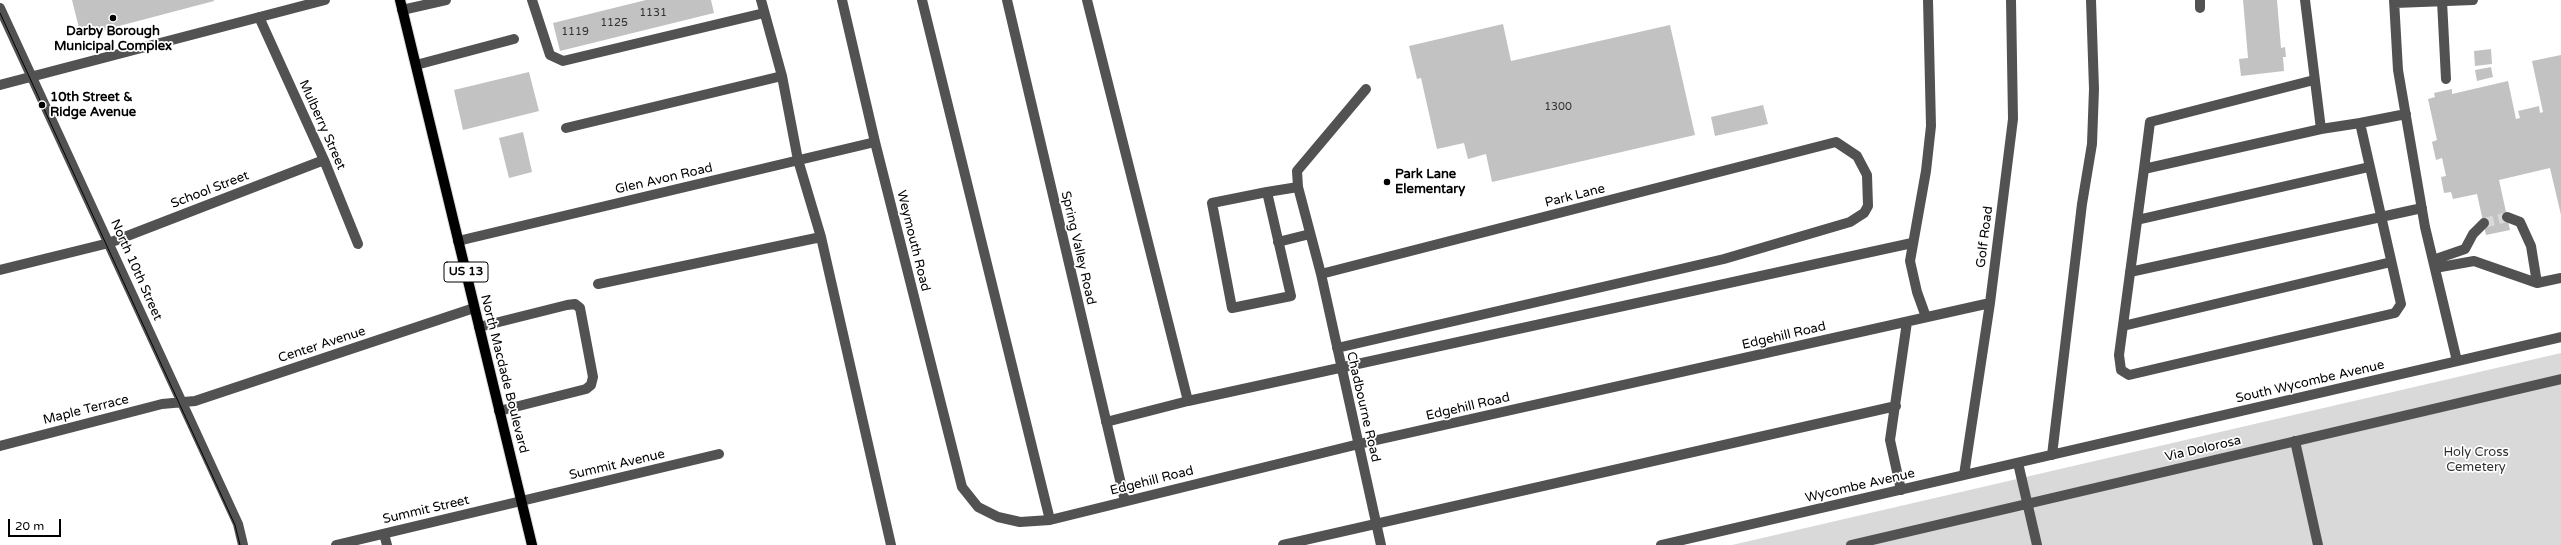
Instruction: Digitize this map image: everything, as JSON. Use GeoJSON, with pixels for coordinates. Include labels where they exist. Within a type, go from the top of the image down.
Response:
{"type":"FeatureCollection","features":[{"type":"Feature","properties":{"kind":"main road","name":"North Macdade Boulevard"},"geometry":{"type":"LineString","coordinates":[[400,0],[532,545]]}},
{"type":"Feature","properties":{"kind":"street"},"geometry":{"type":"LineString","coordinates":[[0,85],[260,17],[293,4],[325,0]]}},
{"type":"Feature","properties":{"kind":"street"},"geometry":{"type":"LineString","coordinates":[[402,10],[446,0]]}},
{"type":"Feature","properties":{"kind":"street"},"geometry":{"type":"LineString","coordinates":[[532,0],[550,55],[563,61],[764,12]]}},
{"type":"Feature","properties":{"kind":"street"},"geometry":{"type":"LineString","coordinates":[[761,0],[782,76],[798,160],[821,237],[892,545]]}},
{"type":"Feature","properties":{"kind":"street","name":"Weymouth Road"},"geometry":{"type":"LineString","coordinates":[[842,0],[875,142],[962,487]]}},
{"type":"Feature","properties":{"kind":"street"},"geometry":{"type":"LineString","coordinates":[[922,0],[1050,520]]}},
{"type":"Feature","properties":{"kind":"street","name":"Spring Valley Road"},"geometry":{"type":"LineString","coordinates":[[1007,0],[1125,501]]}},
{"type":"Feature","properties":{"kind":"street"},"geometry":{"type":"LineString","coordinates":[[1087,0],[1188,400]]}},
{"type":"Feature","properties":{"kind":"street"},"geometry":{"type":"LineString","coordinates":[[1926,317],[1912,274],[1910,261],[1926,171],[1931,126],[1928,0]]}},
{"type":"Feature","properties":{"kind":"street","name":"Golf Road"},"geometry":{"type":"LineString","coordinates":[[1964,475],[1990,303],[2014,119],[2011,0]]}},
{"type":"Feature","properties":{"kind":"street"},"geometry":{"type":"LineString","coordinates":[[2052,455],[2082,204],[2092,144],[2094,89],[2091,0]]}},
{"type":"Feature","properties":{"kind":"street"},"geometry":{"type":"LineString","coordinates":[[2305,0],[2321,130]]}},
{"type":"Feature","properties":{"kind":"street"},"geometry":{"type":"LineString","coordinates":[[2457,361],[2422,208],[2398,70],[2394,2],[2473,0]]}},
{"type":"Feature","properties":{"kind":"street"},"geometry":{"type":"LineString","coordinates":[[2442,1],[2446,79]]}},
{"type":"Feature","properties":{"kind":"street","name":"North 10th Street"},"geometry":{"type":"LineString","coordinates":[[0,8],[33,77],[180,403],[238,524],[243,545]]}},
{"type":"Feature","properties":{"kind":"street","name":"Mulberry Street"},"geometry":{"type":"LineString","coordinates":[[260,17],[324,160],[358,244]]}},
{"type":"Feature","properties":{"kind":"street"},"geometry":{"type":"LineString","coordinates":[[416,65],[514,39]]}},
{"type":"Feature","properties":{"kind":"street"},"geometry":{"type":"LineString","coordinates":[[566,128],[782,76]]}},
{"type":"Feature","properties":{"kind":"street"},"geometry":{"type":"LineString","coordinates":[[2314,80],[2150,122],[2119,355],[2121,370],[2128,375],[2395,313],[2401,304],[2360,123]]}},
{"type":"Feature","properties":{"kind":"street"},"geometry":{"type":"LineString","coordinates":[[1267,192],[1291,296],[1232,308],[1212,203],[1267,192],[1298,186],[1297,171],[1366,89]]}},
{"type":"Feature","properties":{"kind":"street"},"geometry":{"type":"LineString","coordinates":[[2144,169],[2321,130],[2406,114]]}},
{"type":"Feature","properties":{"kind":"street","name":"Glen Avon Road"},"geometry":{"type":"LineString","coordinates":[[458,241],[875,142]]}},
{"type":"Feature","properties":{"kind":"street","name":"Park Lane"},"geometry":{"type":"LineString","coordinates":[[1321,274],[1836,142],[1857,156],[1867,175],[1868,206],[1864,213],[1850,222],[1724,258],[1336,348]]}},
{"type":"Feature","properties":{"kind":"street","name":"School Street"},"geometry":{"type":"LineString","coordinates":[[0,270],[107,243],[324,160]]}},
{"type":"Feature","properties":{"kind":"street"},"geometry":{"type":"LineString","coordinates":[[2137,220],[2369,167]]}},
{"type":"Feature","properties":{"kind":"street","name":"Chadbourne Road"},"geometry":{"type":"LineString","coordinates":[[1298,186],[1321,274],[1336,348],[1381,545]]}},
{"type":"Feature","properties":{"kind":"street"},"geometry":{"type":"LineString","coordinates":[[2130,272],[2422,208]]}},
{"type":"Feature","properties":{"kind":"street"},"geometry":{"type":"LineString","coordinates":[[2507,217],[2520,222],[2531,246],[2537,283]]}},
{"type":"Feature","properties":{"kind":"street"},"geometry":{"type":"LineString","coordinates":[[2434,264],[2466,249],[2473,234],[2484,223]]}},
{"type":"Feature","properties":{"kind":"street"},"geometry":{"type":"LineString","coordinates":[[1278,242],[1310,234]]}},
{"type":"Feature","properties":{"kind":"street"},"geometry":{"type":"LineString","coordinates":[[598,284],[821,237]]}},
{"type":"Feature","properties":{"kind":"street"},"geometry":{"type":"LineString","coordinates":[[1106,422],[1188,400],[1341,369],[1912,243]]}},
{"type":"Feature","properties":{"kind":"street"},"geometry":{"type":"LineString","coordinates":[[2434,264],[2474,261],[2537,283],[2561,278]]}},
{"type":"Feature","properties":{"kind":"street"},"geometry":{"type":"LineString","coordinates":[[2123,326],[2391,262]]}},
{"type":"Feature","properties":{"kind":"street","name":"Edgehill Road"},"geometry":{"type":"LineString","coordinates":[[962,487],[978,507],[998,517],[1020,522],[1050,520],[1359,444],[1990,303]]}},
{"type":"Feature","properties":{"kind":"street"},"geometry":{"type":"LineString","coordinates":[[479,327],[567,305],[575,304],[580,308],[593,377],[591,385],[586,390],[499,411]]}},
{"type":"Feature","properties":{"kind":"street","name":"Center Avenue"},"geometry":{"type":"LineString","coordinates":[[180,403],[195,401],[474,308]]}},
{"type":"Feature","properties":{"kind":"street"},"geometry":{"type":"LineString","coordinates":[[1902,490],[1890,440],[1907,322]]}},
{"type":"Feature","properties":{"kind":"street","name":"South Wycombe Avenue"},"geometry":{"type":"LineString","coordinates":[[2064,452],[2561,337]]}},
{"type":"Feature","properties":{"kind":"street","name":"Via Dolorosa"},"geometry":{"type":"LineString","coordinates":[[1851,545],[2561,379]]}},
{"type":"Feature","properties":{"kind":"street","name":"Maple Terrace"},"geometry":{"type":"LineString","coordinates":[[0,446],[162,404],[180,403]]}},
{"type":"Feature","properties":{"kind":"street"},"geometry":{"type":"LineString","coordinates":[[1283,545],[1896,406]]}},
{"type":"Feature","properties":{"kind":"street"},"geometry":{"type":"LineString","coordinates":[[2295,441],[2318,545]]}},
{"type":"Feature","properties":{"kind":"street","name":"Wycombe Avenue"},"geometry":{"type":"LineString","coordinates":[[1661,545],[2064,452]]}},
{"type":"Feature","properties":{"kind":"street","name":"Summit Avenue"},"geometry":{"type":"LineString","coordinates":[[521,501],[719,454]]}},
{"type":"Feature","properties":{"kind":"street"},"geometry":{"type":"LineString","coordinates":[[2018,463],[2037,545]]}},
{"type":"Feature","properties":{"kind":"street","name":"Summit Street"},"geometry":{"type":"LineString","coordinates":[[336,545],[521,501]]}},
{"type":"Feature","properties":{"kind":"street"},"geometry":{"type":"LineString","coordinates":[[384,534],[387,545]]}},
{"type":"Feature","properties":{"kind":"green space","name":"Holy Cross Cemetery"},"geometry":{"type":"Polygon","coordinates":[[[2561,353],[2561,545],[1732,545],[2561,353]]]}},
{"type":"Feature","properties":{"kind":"building","name":"Darby Borough Municipal Complex"},"geometry":{"type":"Polygon","coordinates":[[[72,0],[214,0],[214,1],[81,36],[72,0]]]}},
{"type":"Feature","properties":{"kind":"building"},"geometry":{"type":"Polygon","coordinates":[[[646,0],[711,0],[714,13],[560,51],[553,23],[646,0]]]}},
{"type":"Feature","properties":{"kind":"building"},"geometry":{"type":"Polygon","coordinates":[[[2243,0],[2277,0],[2281,48],[2285,47],[2286,57],[2283,57],[2284,71],[2241,76],[2239,59],[2248,58],[2243,0]]]}},
{"type":"Feature","properties":{"kind":"building","name":"Park Lane Elementary"},"geometry":{"type":"Polygon","coordinates":[[[1503,24],[1511,61],[1670,25],[1695,135],[1492,182],[1486,154],[1468,159],[1464,143],[1437,149],[1421,78],[1417,79],[1409,46],[1503,24]]]}},
{"type":"Feature","properties":{"kind":"building"},"geometry":{"type":"Polygon","coordinates":[[[2491,49],[2492,64],[2475,66],[2474,51],[2491,49]]]}},
{"type":"Feature","properties":{"kind":"building"},"geometry":{"type":"Polygon","coordinates":[[[2561,55],[2561,215],[2550,168],[2499,180],[2510,230],[2486,235],[2477,194],[2453,199],[2451,192],[2444,193],[2441,177],[2446,176],[2442,158],[2436,160],[2432,142],[2437,140],[2428,99],[2435,97],[2434,93],[2452,89],[2452,94],[2508,81],[2516,119],[2520,118],[2518,111],[2539,106],[2540,113],[2543,112],[2532,61],[2561,55]]]}},
{"type":"Feature","properties":{"kind":"building"},"geometry":{"type":"Polygon","coordinates":[[[2491,67],[2493,77],[2477,81],[2475,70],[2491,67]]]}},
{"type":"Feature","properties":{"kind":"building"},"geometry":{"type":"Polygon","coordinates":[[[529,72],[539,111],[463,130],[454,90],[529,72]]]}},
{"type":"Feature","properties":{"kind":"building"},"geometry":{"type":"Polygon","coordinates":[[[1763,105],[1768,124],[1715,136],[1711,117],[1763,105]]]}},
{"type":"Feature","properties":{"kind":"building"},"geometry":{"type":"Polygon","coordinates":[[[523,132],[532,172],[509,178],[499,138],[523,132]]]}},
{"type":"Feature","properties":{"kind":"tunnel"},"geometry":{"type":"LineString","coordinates":[[2484,223],[2507,217]]}},
{"type":"Feature","properties":{"kind":"tram line"},"geometry":{"type":"LineString","coordinates":[[0,13],[235,525],[240,545]]}},
{"type":"Feature","properties":{"kind":"place","name":"Darby Borough Municipal Complex"},"geometry":{"type":"Point","coordinates":[113,18]}},
{"type":"Feature","properties":{"kind":"place","name":"10th Street & Ridge Avenue"},"geometry":{"type":"Point","coordinates":[42,105]}},
{"type":"Feature","properties":{"kind":"place","name":"Park Lane Elementary"},"geometry":{"type":"Point","coordinates":[1387,182]}}]}
